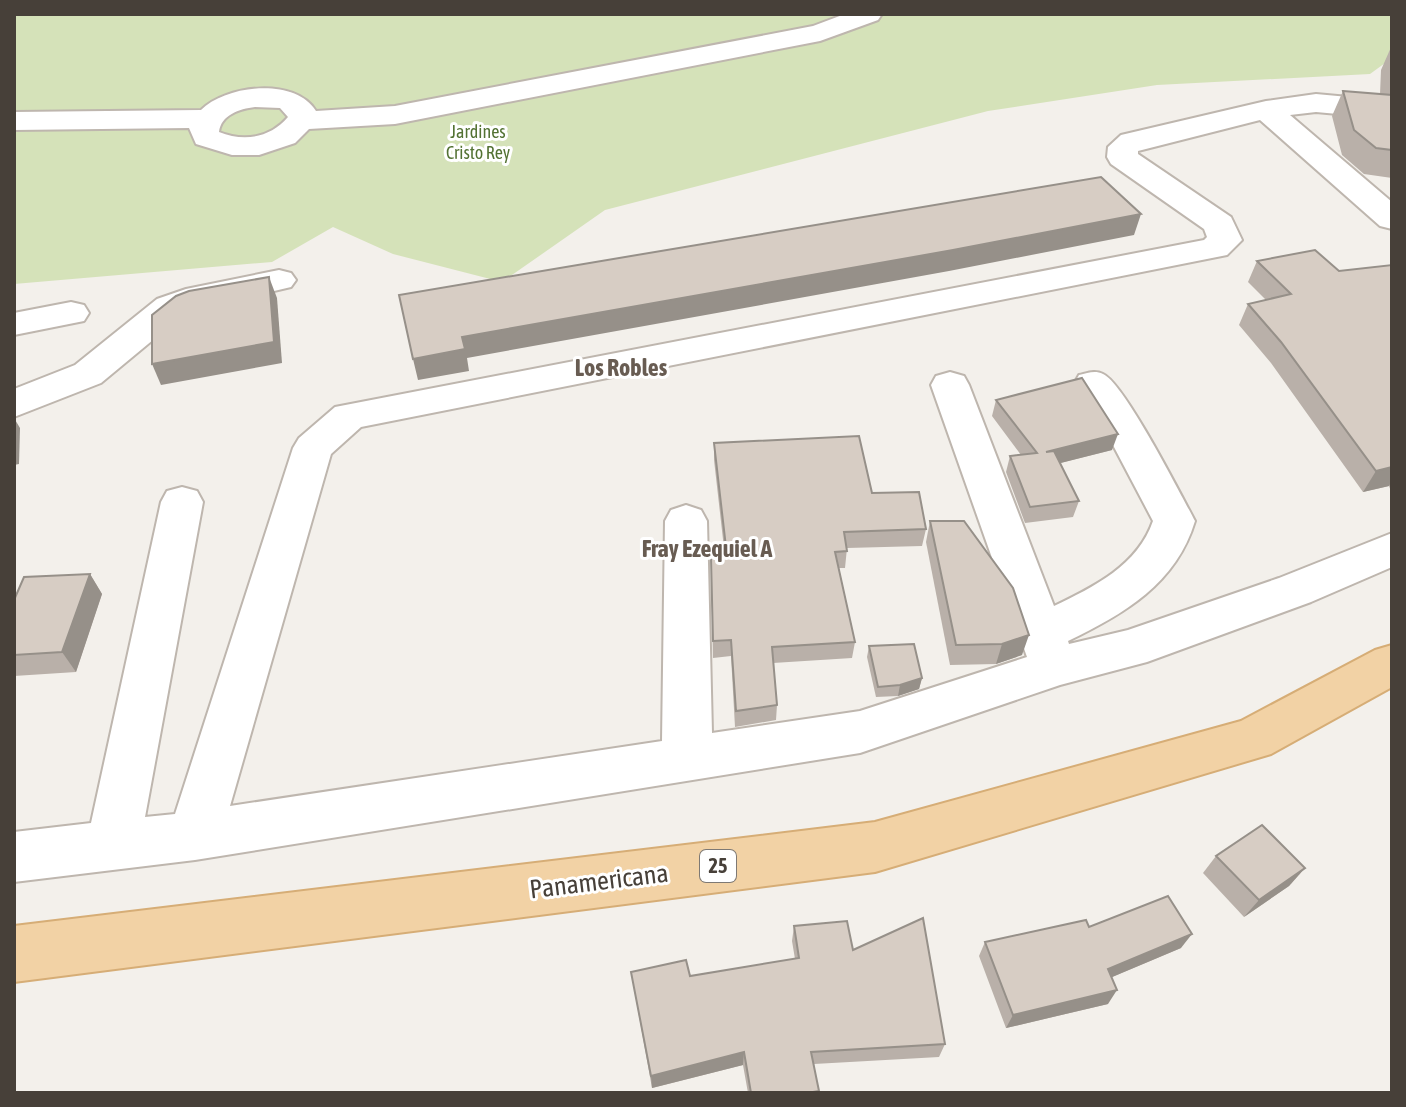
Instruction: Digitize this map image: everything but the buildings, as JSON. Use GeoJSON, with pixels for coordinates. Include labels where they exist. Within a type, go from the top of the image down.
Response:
{"type":"FeatureCollection","features":[{"type":"Feature","properties":{"kind":"main road","name":"Panamericana"},"geometry":{"type":"LineString","coordinates":[[14,954],[875,847],[1253,739],[1392,664]]}},
{"type":"Feature","properties":{"kind":"street"},"geometry":{"type":"LineString","coordinates":[[301,121],[411,112],[820,33],[869,14]]}},
{"type":"Feature","properties":{"kind":"street"},"geometry":{"type":"LineString","coordinates":[[14,121],[207,119],[232,103],[261,98],[290,102],[301,110],[301,121],[296,129],[276,141],[241,147],[207,138],[203,130],[207,119]]}},
{"type":"Feature","properties":{"kind":"street"},"geometry":{"type":"LineString","coordinates":[[195,836],[313,448],[349,416],[1215,248],[1225,240],[1219,224],[1122,157],[1123,147],[1132,141],[1266,110],[1316,103],[1392,110]]}},
{"type":"Feature","properties":{"kind":"street"},"geometry":{"type":"LineString","coordinates":[[1266,110],[1392,219]]}},
{"type":"Feature","properties":{"kind":"street"},"geometry":{"type":"LineString","coordinates":[[14,404],[88,374],[170,307],[186,300],[279,280]]}},
{"type":"Feature","properties":{"kind":"street"},"geometry":{"type":"LineString","coordinates":[[14,324],[71,313]]}},
{"type":"Feature","properties":{"kind":"street"},"geometry":{"type":"LineString","coordinates":[[14,857],[195,836],[860,732],[1000,688],[1154,562],[1172,534],[1174,521],[1121,423],[1093,384]]}},
{"type":"Feature","properties":{"kind":"street"},"geometry":{"type":"LineString","coordinates":[[950,385],[1048,650]]}},
{"type":"Feature","properties":{"kind":"street"},"geometry":{"type":"LineString","coordinates":[[113,847],[182,502]]}},
{"type":"Feature","properties":{"kind":"street"},"geometry":{"type":"LineString","coordinates":[[686,521],[687,761]]}},
{"type":"Feature","properties":{"kind":"street"},"geometry":{"type":"LineString","coordinates":[[1048,650],[1130,649],[1295,590],[1392,549]]}},
{"type":"Feature","properties":{"kind":"green space","name":"Jardines Cristo Rey"},"geometry":{"type":"Polygon","coordinates":[[[14,14],[1392,14],[1392,58],[1370,74],[1157,85],[988,111],[605,210],[502,282],[393,254],[333,227],[272,262],[14,284],[14,14]]]}},
{"type":"Feature","properties":{"kind":"district","name":"Los Robles"},"geometry":{"type":"Point","coordinates":[621,368]}},
{"type":"Feature","properties":{"kind":"district","name":"Fray Ezequiel A"},"geometry":{"type":"Point","coordinates":[707,549]}}]}
